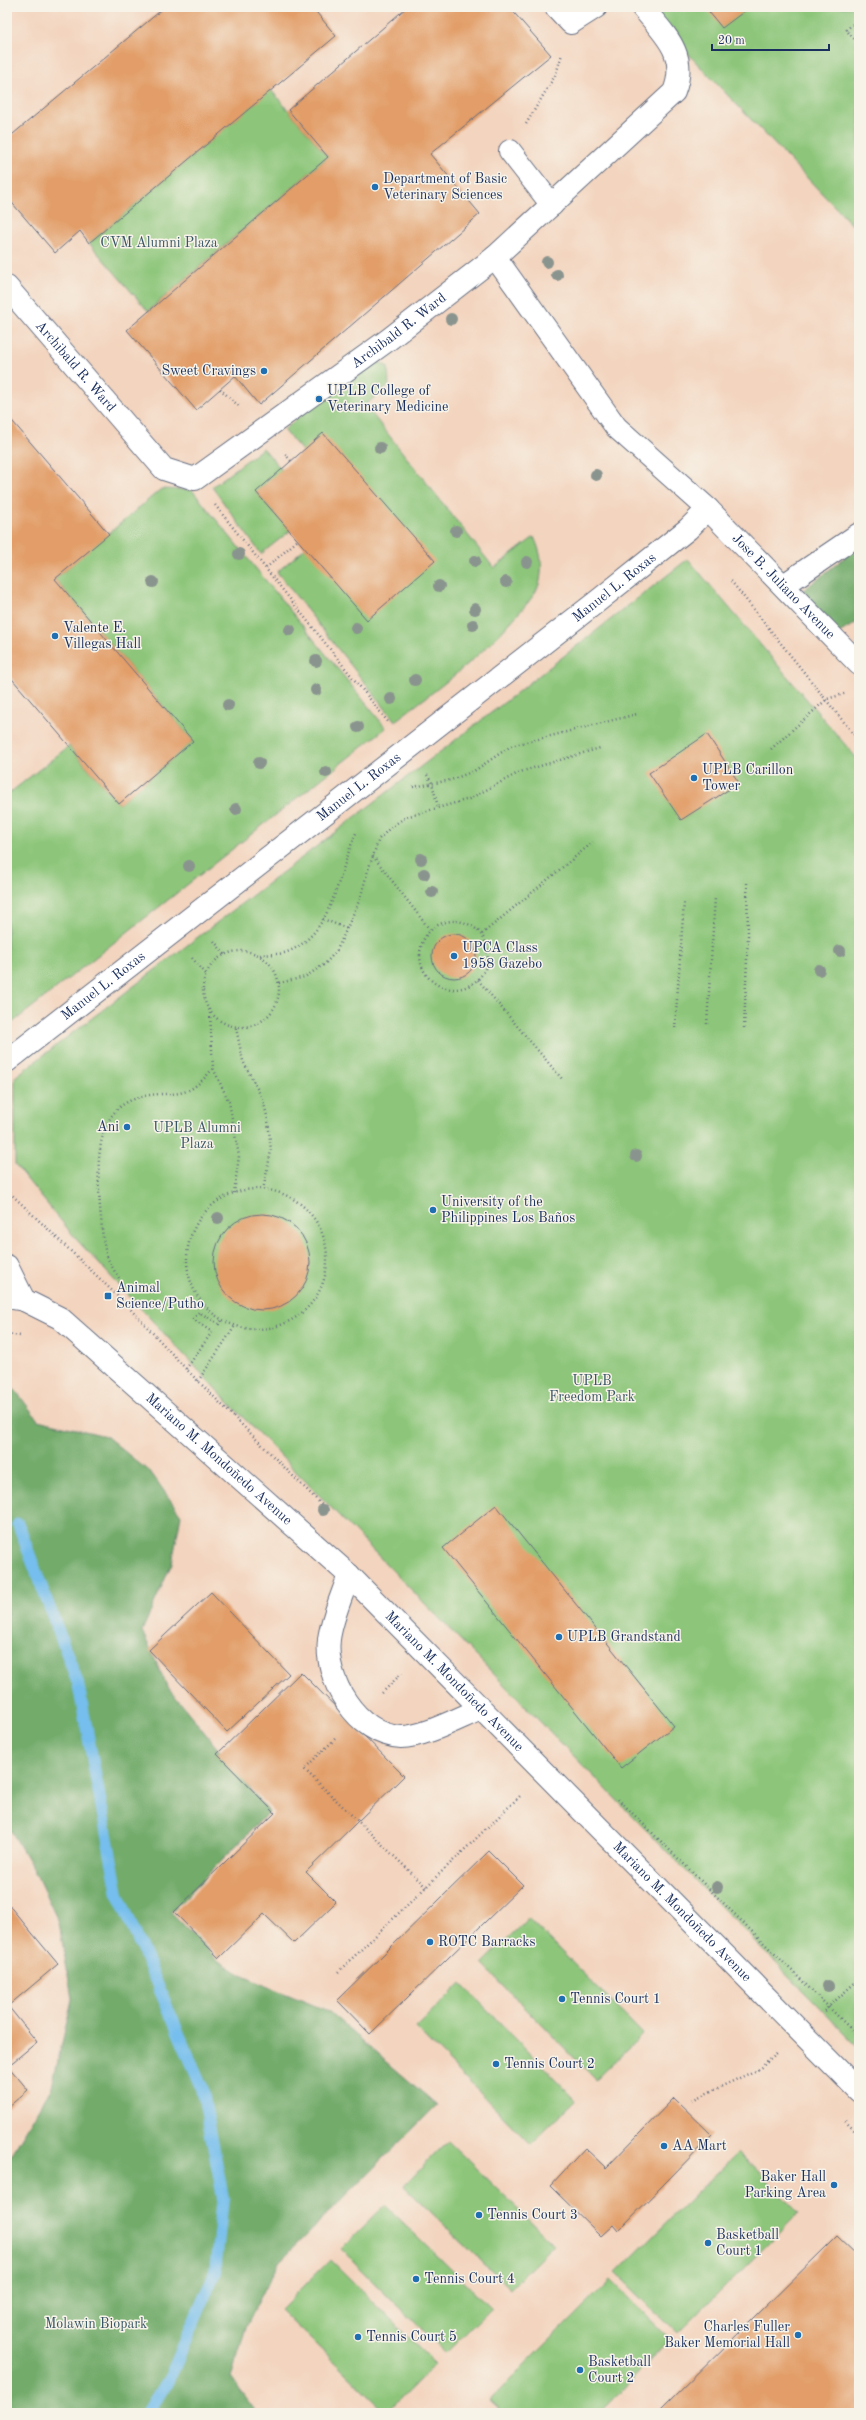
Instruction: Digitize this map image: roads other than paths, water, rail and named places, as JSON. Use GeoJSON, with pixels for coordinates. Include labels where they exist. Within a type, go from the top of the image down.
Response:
{"type":"FeatureCollection","features":[{"type":"Feature","properties":{"kind":"street"},"geometry":{"type":"LineString","coordinates":[[556,7],[571,23],[596,7]]}},
{"type":"Feature","properties":{"kind":"street","name":"Archibald R. Ward"},"geometry":{"type":"LineString","coordinates":[[7,287],[164,469],[195,479],[388,340],[495,257],[674,92],[680,78],[679,62],[674,46],[642,7]]}},
{"type":"Feature","properties":{"kind":"street"},"geometry":{"type":"LineString","coordinates":[[510,151],[552,205]]}},
{"type":"Feature","properties":{"kind":"street"},"geometry":{"type":"LineString","coordinates":[[495,257],[616,427],[708,509]]}},
{"type":"Feature","properties":{"kind":"street","name":"Jose B. Juliano Avenue"},"geometry":{"type":"LineString","coordinates":[[708,509],[784,585],[859,664]]}},
{"type":"Feature","properties":{"kind":"street","name":"Manuel L. Roxas"},"geometry":{"type":"LineString","coordinates":[[7,1061],[682,534],[708,509]]}},
{"type":"Feature","properties":{"kind":"street"},"geometry":{"type":"LineString","coordinates":[[784,585],[859,534]]}},
{"type":"Feature","properties":{"kind":"street","name":"Mariano M. Mondoñedo Avenue"},"geometry":{"type":"LineString","coordinates":[[7,1266],[16,1299],[60,1318],[349,1575],[802,2031],[859,2092]]}},
{"type":"Feature","properties":{"kind":"street"},"geometry":{"type":"LineString","coordinates":[[349,1575],[329,1639],[329,1656],[343,1698],[359,1716],[370,1726],[389,1735],[402,1737],[419,1734],[481,1709]]}},
{"type":"Feature","properties":{"kind":"waterway"},"geometry":{"type":"LineString","coordinates":[[18,1524],[78,1683],[118,1894],[202,2087],[223,2198],[215,2272],[170,2377],[148,2413]]}},
{"type":"Feature","properties":{"kind":"place","name":"Department of Basic Veterinary Sciences"},"geometry":{"type":"Point","coordinates":[375,187]}},
{"type":"Feature","properties":{"kind":"place","name":"Sweet Cravings"},"geometry":{"type":"Point","coordinates":[264,371]}},
{"type":"Feature","properties":{"kind":"place","name":"UPLB College of Veterinary Medicine"},"geometry":{"type":"Point","coordinates":[319,399]}},
{"type":"Feature","properties":{"kind":"place","name":"Valente E. Villegas Hall"},"geometry":{"type":"Point","coordinates":[55,636]}},
{"type":"Feature","properties":{"kind":"place","name":"UPLB Carillon Tower"},"geometry":{"type":"Point","coordinates":[694,778]}},
{"type":"Feature","properties":{"kind":"place","name":"UPCA Class 1958 Gazebo"},"geometry":{"type":"Point","coordinates":[454,956]}},
{"type":"Feature","properties":{"kind":"place","name":"Ani"},"geometry":{"type":"Point","coordinates":[127,1127]}},
{"type":"Feature","properties":{"kind":"place","name":"University of the Philippines Los Baños"},"geometry":{"type":"Point","coordinates":[433,1210]}},
{"type":"Feature","properties":{"kind":"place","name":"Animal Science/Putho"},"geometry":{"type":"Point","coordinates":[108,1296]}},
{"type":"Feature","properties":{"kind":"place","name":"UPLB Grandstand"},"geometry":{"type":"Point","coordinates":[559,1637]}},
{"type":"Feature","properties":{"kind":"place","name":"ROTC Barracks"},"geometry":{"type":"Point","coordinates":[430,1942]}},
{"type":"Feature","properties":{"kind":"place","name":"Tennis Court 1"},"geometry":{"type":"Point","coordinates":[562,1999]}},
{"type":"Feature","properties":{"kind":"place","name":"Tennis Court 2"},"geometry":{"type":"Point","coordinates":[496,2064]}},
{"type":"Feature","properties":{"kind":"place","name":"AA Mart"},"geometry":{"type":"Point","coordinates":[664,2146]}},
{"type":"Feature","properties":{"kind":"place","name":"Baker Hall Parking Area"},"geometry":{"type":"Point","coordinates":[834,2185]}},
{"type":"Feature","properties":{"kind":"place","name":"Tennis Court 3"},"geometry":{"type":"Point","coordinates":[479,2215]}},
{"type":"Feature","properties":{"kind":"place","name":"Basketball Court 1"},"geometry":{"type":"Point","coordinates":[708,2243]}},
{"type":"Feature","properties":{"kind":"place","name":"Tennis Court 4"},"geometry":{"type":"Point","coordinates":[416,2279]}},
{"type":"Feature","properties":{"kind":"place","name":"Charles Fuller Baker Memorial Hall"},"geometry":{"type":"Point","coordinates":[798,2335]}},
{"type":"Feature","properties":{"kind":"place","name":"Tennis Court 5"},"geometry":{"type":"Point","coordinates":[358,2337]}},
{"type":"Feature","properties":{"kind":"place","name":"Basketball Court 2"},"geometry":{"type":"Point","coordinates":[580,2370]}},
{"type":"Feature","properties":{"kind":"park label","name":"CVM Alumni Plaza"},"geometry":{"type":"Point","coordinates":[159,243]}},
{"type":"Feature","properties":{"kind":"park label","name":"UPLB Alumni Plaza"},"geometry":{"type":"Point","coordinates":[197,1136]}},
{"type":"Feature","properties":{"kind":"park label","name":"UPLB Freedom Park"},"geometry":{"type":"Point","coordinates":[592,1390]}},
{"type":"Feature","properties":{"kind":"park label","name":"Molawin Biopark"},"geometry":{"type":"Point","coordinates":[96,2324]}}]}
